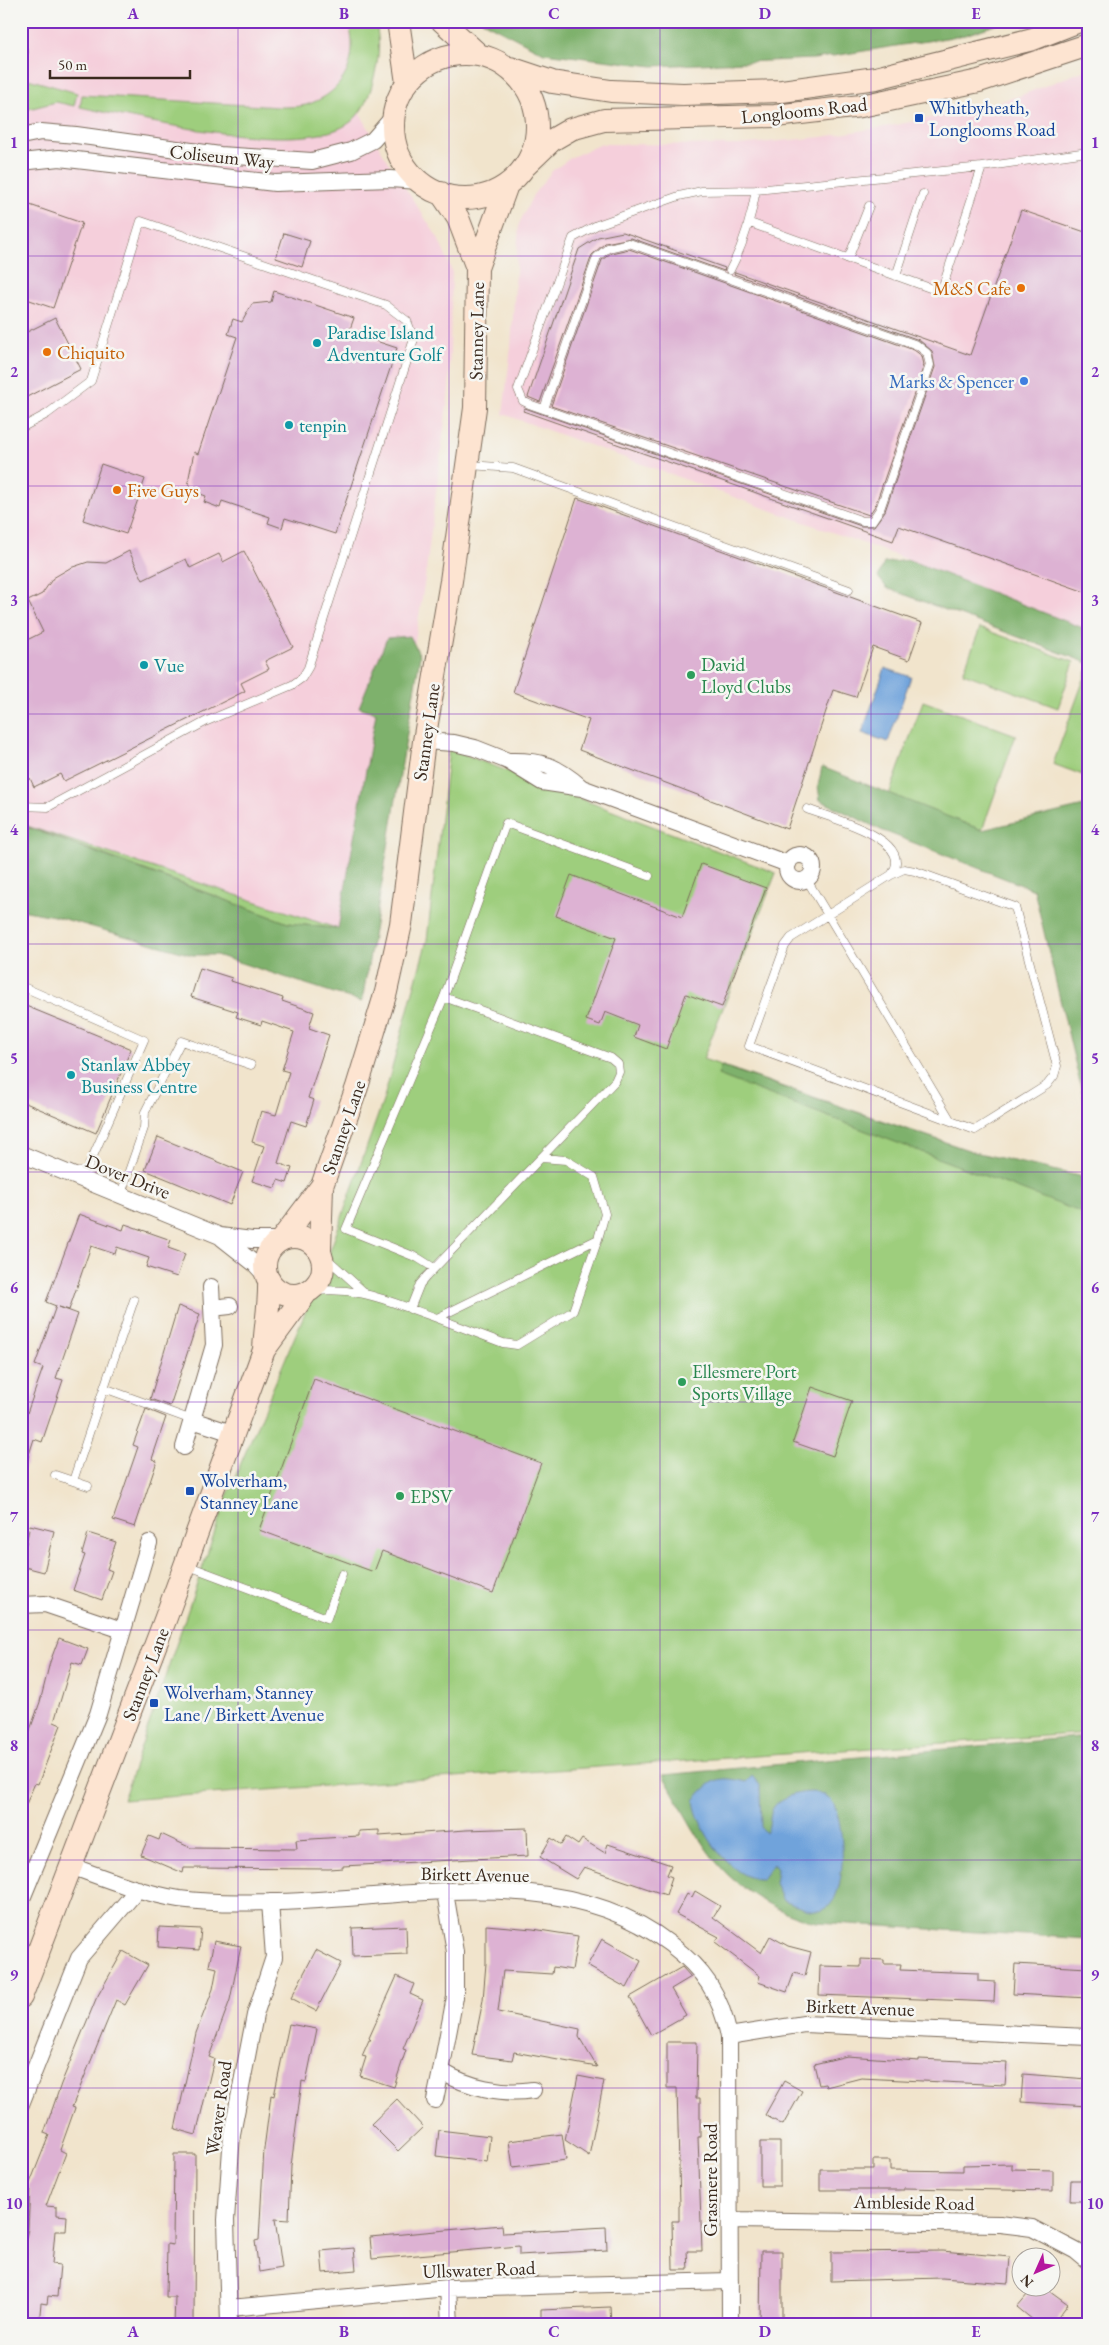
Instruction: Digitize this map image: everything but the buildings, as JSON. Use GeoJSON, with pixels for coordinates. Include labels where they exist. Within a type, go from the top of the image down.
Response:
{"type":"FeatureCollection","features":[{"type":"Feature","properties":{"kind":"main road"},"geometry":{"type":"LineString","coordinates":[[398,21],[407,83]]}},
{"type":"Feature","properties":{"kind":"main road"},"geometry":{"type":"LineString","coordinates":[[442,21],[478,54]]}},
{"type":"Feature","properties":{"kind":"main road","name":"Longlooms Road"},"geometry":{"type":"LineString","coordinates":[[510,68],[552,82],[611,91],[683,94],[782,91],[876,78],[1033,39],[1079,21]]}},
{"type":"Feature","properties":{"kind":"main road","name":"Longlooms Road"},"geometry":{"type":"LineString","coordinates":[[526,165],[552,140],[571,129],[604,120],[775,116],[862,106],[978,81],[1088,44]]}},
{"type":"Feature","properties":{"kind":"main road"},"geometry":{"type":"LineString","coordinates":[[456,54],[478,54],[510,68],[527,88],[537,113],[537,136],[526,165],[507,185],[486,195],[465,198],[441,193],[419,181],[401,158],[394,134],[394,116],[399,98],[407,83],[421,68],[438,59],[456,54]]}},
{"type":"Feature","properties":{"kind":"main road","name":"Stanney Lane"},"geometry":{"type":"LineString","coordinates":[[320,1252],[322,1186],[357,1087],[395,957],[424,741],[475,408],[477,268],[507,185]]}},
{"type":"Feature","properties":{"kind":"main road","name":"Stanney Lane"},"geometry":{"type":"LineString","coordinates":[[441,193],[458,218],[477,268]]}},
{"type":"Feature","properties":{"kind":"main road","name":"Stanney Lane"},"geometry":{"type":"LineString","coordinates":[[281,1239],[322,1186]]}},
{"type":"Feature","properties":{"kind":"main road"},"geometry":{"type":"LineString","coordinates":[[299,1236],[314,1244],[320,1252],[324,1262],[321,1279],[307,1292],[289,1295],[274,1287],[268,1279],[266,1260],[268,1252],[281,1239],[299,1236]]}},
{"type":"Feature","properties":{"kind":"main road","name":"Stanney Lane"},"geometry":{"type":"LineString","coordinates":[[264,1350],[265,1324],[270,1296],[268,1279]]}},
{"type":"Feature","properties":{"kind":"main road","name":"Stanney Lane"},"geometry":{"type":"LineString","coordinates":[[23,1984],[71,1866],[264,1350],[307,1292]]}},
{"type":"Feature","properties":{"kind":"street","name":"Coliseum Way"},"geometry":{"type":"LineString","coordinates":[[23,131],[76,134],[220,155],[312,161],[350,151],[373,140],[394,116]]}},
{"type":"Feature","properties":{"kind":"street","name":"Coliseum Way"},"geometry":{"type":"LineString","coordinates":[[21,162],[59,158],[275,183],[390,179],[419,181]]}},
{"type":"Feature","properties":{"kind":"street"},"geometry":{"type":"LineString","coordinates":[[424,741],[463,745],[508,761],[527,760],[547,764],[567,775],[582,788],[788,864],[788,874],[794,880],[807,880]]}},
{"type":"Feature","properties":{"kind":"street","name":"Dover Drive"},"geometry":{"type":"LineString","coordinates":[[21,1154],[220,1236],[255,1264],[268,1279]]}},
{"type":"Feature","properties":{"kind":"street","name":"Dover Drive"},"geometry":{"type":"LineString","coordinates":[[220,1236],[259,1241],[281,1239]]}},
{"type":"Feature","properties":{"kind":"street"},"geometry":{"type":"LineString","coordinates":[[184,1447],[214,1345],[211,1288]]}},
{"type":"Feature","properties":{"kind":"street"},"geometry":{"type":"LineString","coordinates":[[212,1308],[230,1306]]}},
{"type":"Feature","properties":{"kind":"street"},"geometry":{"type":"LineString","coordinates":[[192,1420],[232,1434]]}},
{"type":"Feature","properties":{"kind":"street"},"geometry":{"type":"LineString","coordinates":[[21,1901],[98,1714],[149,1543]]}},
{"type":"Feature","properties":{"kind":"street"},"geometry":{"type":"LineString","coordinates":[[21,1606],[45,1604],[122,1630]]}},
{"type":"Feature","properties":{"kind":"street","name":"Birkett Avenue"},"geometry":{"type":"LineString","coordinates":[[71,1866],[138,1889],[180,1899],[270,1902],[506,1890],[567,1898],[602,1908],[634,1921],[676,1949],[705,1975],[725,2014],[729,2036],[804,2024],[1088,2037]]}},
{"type":"Feature","properties":{"kind":"street"},"geometry":{"type":"LineString","coordinates":[[21,2104],[79,1958],[138,1889]]}},
{"type":"Feature","properties":{"kind":"street"},"geometry":{"type":"LineString","coordinates":[[435,2100],[455,1996],[455,1952],[446,1892]]}},
{"type":"Feature","properties":{"kind":"street","name":"Weaver Road"},"geometry":{"type":"LineString","coordinates":[[230,2316],[226,2220],[232,2134],[255,2015],[274,1957],[270,1902]]}},
{"type":"Feature","properties":{"kind":"street","name":"Grasmere Road"},"geometry":{"type":"LineString","coordinates":[[729,2036],[730,2324]]}},
{"type":"Feature","properties":{"kind":"street"},"geometry":{"type":"LineString","coordinates":[[441,2071],[455,2079],[514,2094],[533,2090]]}},
{"type":"Feature","properties":{"kind":"street","name":"Ambleside Road"},"geometry":{"type":"LineString","coordinates":[[730,2220],[1000,2224],[1032,2228],[1076,2251],[1088,2260]]}},
{"type":"Feature","properties":{"kind":"street","name":"Ullswater Road"},"geometry":{"type":"LineString","coordinates":[[230,2316],[448,2288],[730,2282]]}},
{"type":"Feature","properties":{"kind":"street"},"geometry":{"type":"LineString","coordinates":[[448,2288],[450,2324]]}},
{"type":"Feature","properties":{"kind":"lane"},"geometry":{"type":"LineString","coordinates":[[21,61],[24,52]]}},
{"type":"Feature","properties":{"kind":"lane"},"geometry":{"type":"LineString","coordinates":[[544,409],[597,257],[608,248],[623,243],[917,345],[927,353],[930,359],[880,508],[876,517],[868,522],[544,409],[523,401],[518,389],[573,238],[597,225],[679,196],[702,191],[756,190],[982,167],[1088,152]]}},
{"type":"Feature","properties":{"kind":"lane"},"geometry":{"type":"LineString","coordinates":[[750,223],[941,292],[982,167]]}},
{"type":"Feature","properties":{"kind":"lane"},"geometry":{"type":"LineString","coordinates":[[730,270],[739,253],[750,223],[756,190]]}},
{"type":"Feature","properties":{"kind":"lane"},"geometry":{"type":"LineString","coordinates":[[896,276],[923,194]]}},
{"type":"Feature","properties":{"kind":"lane"},"geometry":{"type":"LineString","coordinates":[[848,259],[869,206]]}},
{"type":"Feature","properties":{"kind":"lane"},"geometry":{"type":"LineString","coordinates":[[21,428],[47,414],[91,381],[141,221],[386,305],[407,321],[414,340],[308,668],[302,678],[292,686],[207,721],[48,807],[21,806]]}},
{"type":"Feature","properties":{"kind":"lane"},"geometry":{"type":"LineString","coordinates":[[467,464],[512,468],[849,590]]}},
{"type":"Feature","properties":{"kind":"lane"},"geometry":{"type":"LineString","coordinates":[[807,809],[879,837],[891,846],[896,868],[891,874]]}},
{"type":"Feature","properties":{"kind":"lane"},"geometry":{"type":"LineString","coordinates":[[434,1268],[418,1258],[346,1229],[444,997],[506,824],[649,876]]}},
{"type":"Feature","properties":{"kind":"lane"},"geometry":{"type":"LineString","coordinates":[[904,869],[915,871],[1015,907],[1054,1053],[1057,1066],[1054,1076],[1047,1085],[975,1130],[749,1046],[785,946],[800,931],[827,914],[891,874],[904,869]]}},
{"type":"Feature","properties":{"kind":"lane"},"geometry":{"type":"LineString","coordinates":[[807,880],[951,1120]]}},
{"type":"Feature","properties":{"kind":"lane"},"geometry":{"type":"LineString","coordinates":[[21,986],[144,1040],[87,1170],[70,1174]]}},
{"type":"Feature","properties":{"kind":"lane"},"geometry":{"type":"LineString","coordinates":[[410,1309],[420,1284],[434,1268],[615,1082],[618,1072],[618,1064],[607,1056],[444,997]]}},
{"type":"Feature","properties":{"kind":"lane"},"geometry":{"type":"LineString","coordinates":[[121,1194],[144,1128],[145,1112],[181,1040],[251,1064]]}},
{"type":"Feature","properties":{"kind":"lane"},"geometry":{"type":"LineString","coordinates":[[307,1292],[336,1289],[365,1292],[503,1343],[517,1345],[573,1311],[605,1214],[594,1177],[566,1160],[542,1158]]}},
{"type":"Feature","properties":{"kind":"lane"},"geometry":{"type":"LineString","coordinates":[[437,1318],[598,1239]]}},
{"type":"Feature","properties":{"kind":"lane"},"geometry":{"type":"LineString","coordinates":[[320,1252],[365,1292]]}},
{"type":"Feature","properties":{"kind":"lane"},"geometry":{"type":"LineString","coordinates":[[73,1481],[134,1300]]}},
{"type":"Feature","properties":{"kind":"lane"},"geometry":{"type":"LineString","coordinates":[[104,1388],[192,1420]]}},
{"type":"Feature","properties":{"kind":"lane"},"geometry":{"type":"LineString","coordinates":[[56,1475],[88,1486]]}},
{"type":"Feature","properties":{"kind":"lane"},"geometry":{"type":"LineString","coordinates":[[184,1564],[327,1618],[342,1574]]}},
{"type":"Feature","properties":{"kind":"shaded area"},"geometry":{"type":"Polygon","coordinates":[[[21,21],[362,21],[350,96],[387,160],[438,238],[452,271],[449,389],[425,579],[406,696],[350,968],[21,851],[21,21]]]}},
{"type":"Feature","properties":{"kind":"shaded area"},"geometry":{"type":"Polygon","coordinates":[[[1088,69],[1088,630],[909,560],[503,414],[511,347],[519,224],[533,195],[552,171],[572,157],[601,144],[738,145],[822,137],[896,125],[973,109],[1019,96],[1088,69]]]}},
{"type":"Feature","properties":{"kind":"green space"},"geometry":{"type":"Polygon","coordinates":[[[348,21],[375,21],[379,44],[377,66],[370,92],[360,112],[352,121],[330,132],[298,137],[220,133],[140,120],[80,107],[82,95],[279,107],[306,105],[319,100],[331,92],[346,73],[352,48],[348,21]]]}},
{"type":"Feature","properties":{"kind":"green space"},"geometry":{"type":"Polygon","coordinates":[[[482,21],[819,21],[837,23],[839,21],[1007,21],[965,35],[814,59],[653,66],[544,53],[482,21]]]}},
{"type":"Feature","properties":{"kind":"green space"},"geometry":{"type":"Polygon","coordinates":[[[21,77],[77,93],[74,106],[56,102],[21,111],[21,77]]]}},
{"type":"Feature","properties":{"kind":"green space"},"geometry":{"type":"Polygon","coordinates":[[[909,560],[1088,630],[1088,663],[887,588],[878,577],[884,563],[909,560]]]}},
{"type":"Feature","properties":{"kind":"green space"},"geometry":{"type":"Polygon","coordinates":[[[980,628],[1074,662],[1058,708],[963,673],[980,628]]]}},
{"type":"Feature","properties":{"kind":"green space"},"geometry":{"type":"Polygon","coordinates":[[[410,636],[420,656],[362,1002],[216,955],[192,955],[54,916],[21,910],[21,825],[288,923],[338,929],[376,713],[359,707],[387,638],[410,636]]]}},
{"type":"Feature","properties":{"kind":"green space"},"geometry":{"type":"Polygon","coordinates":[[[1088,668],[1088,777],[1053,764],[1088,668]]]}},
{"type":"Feature","properties":{"kind":"green space"},"geometry":{"type":"Polygon","coordinates":[[[923,701],[1016,735],[982,830],[889,795],[923,701]]]}},
{"type":"Feature","properties":{"kind":"green space","name":"Ellesmere Port Sports Village"},"geometry":{"type":"Polygon","coordinates":[[[449,749],[776,873],[703,1059],[974,1152],[1088,1210],[1088,1733],[123,1800],[227,1496],[324,1268],[383,1101],[427,940],[449,749]]]}},
{"type":"Feature","properties":{"kind":"green space"},"geometry":{"type":"Polygon","coordinates":[[[822,767],[982,830],[1088,805],[1088,864],[1082,868],[1088,913],[1088,1117],[1034,890],[881,830],[820,800],[818,786],[822,767]]]}},
{"type":"Feature","properties":{"kind":"green space"},"geometry":{"type":"Polygon","coordinates":[[[21,824],[339,929],[288,923],[21,824]]]}},
{"type":"Feature","properties":{"kind":"green space"},"geometry":{"type":"Polygon","coordinates":[[[721,1066],[974,1152],[1088,1178],[1088,1215],[718,1075],[721,1066]]]}},
{"type":"Feature","properties":{"kind":"green space"},"geometry":{"type":"Polygon","coordinates":[[[1088,1736],[1088,1939],[817,1922],[793,1915],[758,1898],[727,1874],[700,1840],[663,1775],[1088,1736]]]}},
{"type":"Feature","properties":{"kind":"water"},"geometry":{"type":"Polygon","coordinates":[[[885,668],[911,677],[888,742],[862,733],[885,668]]]}},
{"type":"Feature","properties":{"kind":"water"},"geometry":{"type":"Polygon","coordinates":[[[752,1776],[760,1785],[761,1827],[766,1833],[773,1808],[787,1797],[801,1793],[816,1792],[826,1796],[833,1803],[837,1813],[842,1843],[841,1877],[837,1892],[831,1903],[823,1910],[809,1910],[783,1901],[775,1883],[777,1869],[773,1864],[762,1879],[751,1878],[739,1872],[728,1862],[708,1838],[696,1811],[694,1800],[706,1787],[717,1780],[729,1779],[746,1782],[752,1776]]]}},
{"type":"Feature","properties":{"kind":"place","name":"Whitbyheath, Longlooms Road"},"geometry":{"type":"Point","coordinates":[919,118]}},
{"type":"Feature","properties":{"kind":"place","name":"M&S Cafe"},"geometry":{"type":"Point","coordinates":[1021,288]}},
{"type":"Feature","properties":{"kind":"place","name":"Paradise Island Adventure Golf"},"geometry":{"type":"Point","coordinates":[317,343]}},
{"type":"Feature","properties":{"kind":"place","name":"Chiquito"},"geometry":{"type":"Point","coordinates":[47,352]}},
{"type":"Feature","properties":{"kind":"place","name":"Marks & Spencer"},"geometry":{"type":"Point","coordinates":[1024,381]}},
{"type":"Feature","properties":{"kind":"place","name":"tenpin"},"geometry":{"type":"Point","coordinates":[289,425]}},
{"type":"Feature","properties":{"kind":"place","name":"Five Guys"},"geometry":{"type":"Point","coordinates":[117,490]}},
{"type":"Feature","properties":{"kind":"place","name":"Vue"},"geometry":{"type":"Point","coordinates":[144,665]}},
{"type":"Feature","properties":{"kind":"place","name":"David Lloyd Clubs"},"geometry":{"type":"Point","coordinates":[691,675]}},
{"type":"Feature","properties":{"kind":"place","name":"Stanlaw Abbey Business Centre"},"geometry":{"type":"Point","coordinates":[71,1075]}},
{"type":"Feature","properties":{"kind":"place","name":"Ellesmere Port Sports Village"},"geometry":{"type":"Point","coordinates":[682,1382]}},
{"type":"Feature","properties":{"kind":"place","name":"Wolverham, Stanney Lane"},"geometry":{"type":"Point","coordinates":[190,1491]}},
{"type":"Feature","properties":{"kind":"place","name":"EPSV"},"geometry":{"type":"Point","coordinates":[400,1496]}},
{"type":"Feature","properties":{"kind":"place","name":"Wolverham, Stanney Lane / Birkett Avenue"},"geometry":{"type":"Point","coordinates":[154,1703]}}]}
